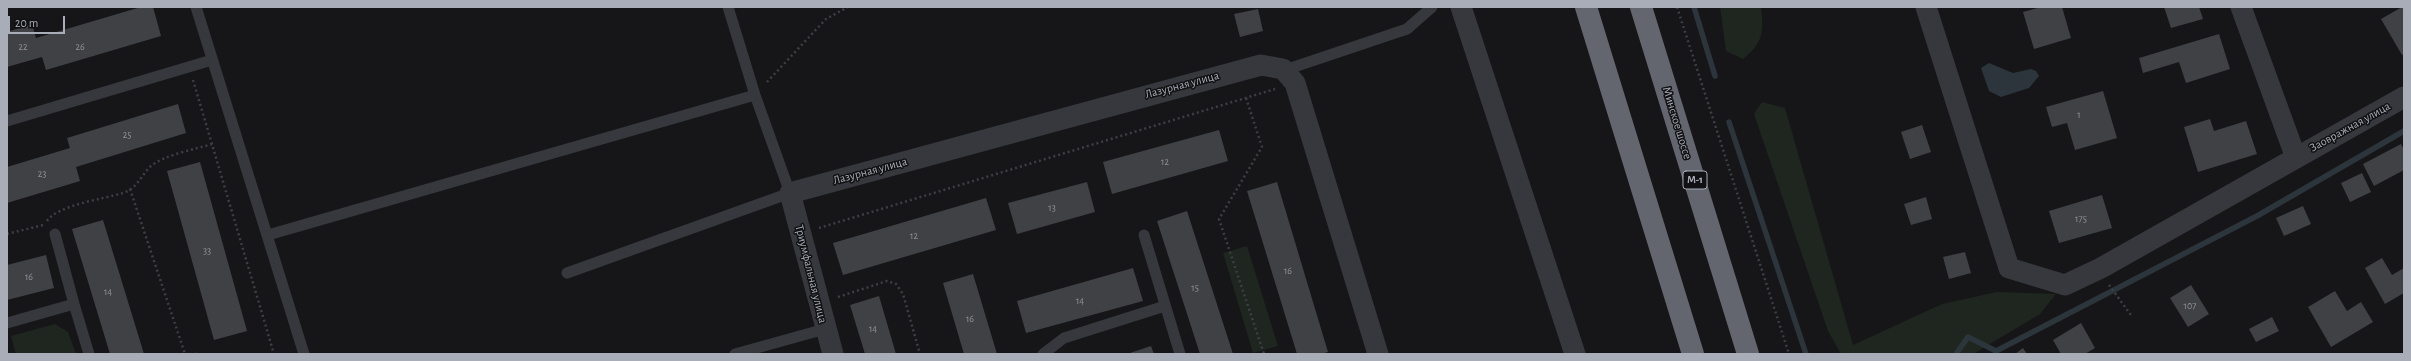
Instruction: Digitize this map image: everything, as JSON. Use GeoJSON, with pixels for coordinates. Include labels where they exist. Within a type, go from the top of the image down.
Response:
{"type":"FeatureCollection","features":[{"type":"Feature","properties":{"kind":"highway"},"geometry":{"type":"LineString","coordinates":[[1586,7],[1693,354]]}},
{"type":"Feature","properties":{"kind":"highway","name":"Минское шоссе"},"geometry":{"type":"LineString","coordinates":[[1642,7],[1748,354]]}},
{"type":"Feature","properties":{"kind":"street"},"geometry":{"type":"LineString","coordinates":[[1461,7],[1575,354]]}},
{"type":"Feature","properties":{"kind":"street","name":"Заовражная улица"},"geometry":{"type":"LineString","coordinates":[[1926,7],[2009,268],[2065,285],[2101,268],[2404,97]]}},
{"type":"Feature","properties":{"kind":"street"},"geometry":{"type":"LineString","coordinates":[[2241,7],[2296,158]]}},
{"type":"Feature","properties":{"kind":"street","name":"Лазурная улица"},"geometry":{"type":"LineString","coordinates":[[790,193],[1236,70],[1261,65],[1290,77]]}},
{"type":"Feature","properties":{"kind":"street"},"geometry":{"type":"LineString","coordinates":[[1290,77],[1378,354]]}},
{"type":"Feature","properties":{"kind":"street","name":"Триумфальная улица"},"geometry":{"type":"LineString","coordinates":[[790,193],[825,329],[833,354]]}},
{"type":"Feature","properties":{"kind":"lane"},"geometry":{"type":"LineString","coordinates":[[196,7],[304,354]]}},
{"type":"Feature","properties":{"kind":"lane"},"geometry":{"type":"LineString","coordinates":[[567,274],[790,193],[754,95],[728,7]]}},
{"type":"Feature","properties":{"kind":"lane"},"geometry":{"type":"LineString","coordinates":[[1290,77],[1407,29],[1432,7]]}},
{"type":"Feature","properties":{"kind":"lane"},"geometry":{"type":"LineString","coordinates":[[7,121],[212,60]]}},
{"type":"Feature","properties":{"kind":"lane"},"geometry":{"type":"LineString","coordinates":[[268,235],[754,95]]}},
{"type":"Feature","properties":{"kind":"lane"},"geometry":{"type":"LineString","coordinates":[[55,234],[89,354]]}},
{"type":"Feature","properties":{"kind":"lane"},"geometry":{"type":"LineString","coordinates":[[1144,235],[1180,354]]}},
{"type":"Feature","properties":{"kind":"lane"},"geometry":{"type":"LineString","coordinates":[[7,323],[74,304]]}},
{"type":"Feature","properties":{"kind":"lane"},"geometry":{"type":"LineString","coordinates":[[1043,354],[1064,338],[1165,306]]}},
{"type":"Feature","properties":{"kind":"lane"},"geometry":{"type":"LineString","coordinates":[[735,354],[825,329]]}},
{"type":"Feature","properties":{"kind":"path"},"geometry":{"type":"LineString","coordinates":[[754,95],[826,19],[848,7]]}},
{"type":"Feature","properties":{"kind":"path"},"geometry":{"type":"LineString","coordinates":[[1677,7],[1789,354]]}},
{"type":"Feature","properties":{"kind":"path"},"geometry":{"type":"LineString","coordinates":[[189,67],[274,354]]}},
{"type":"Feature","properties":{"kind":"path"},"geometry":{"type":"LineString","coordinates":[[812,230],[1246,98],[1290,77]]}},
{"type":"Feature","properties":{"kind":"path"},"geometry":{"type":"LineString","coordinates":[[1246,98],[1262,147],[1219,219],[1264,354]]}},
{"type":"Feature","properties":{"kind":"path"},"geometry":{"type":"LineString","coordinates":[[7,234],[45,224],[50,216],[130,189],[139,182],[152,166],[167,158],[212,144]]}},
{"type":"Feature","properties":{"kind":"path"},"geometry":{"type":"LineString","coordinates":[[130,189],[185,354]]}},
{"type":"Feature","properties":{"kind":"path"},"geometry":{"type":"LineString","coordinates":[[45,224],[49,235],[55,234]]}},
{"type":"Feature","properties":{"kind":"path"},"geometry":{"type":"LineString","coordinates":[[818,302],[887,281],[896,284],[903,294],[920,354]]}},
{"type":"Feature","properties":{"kind":"path"},"geometry":{"type":"LineString","coordinates":[[2108,284],[2131,315]]}},
{"type":"Feature","properties":{"kind":"path"},"geometry":{"type":"LineString","coordinates":[[195,354],[200,354]]}},
{"type":"Feature","properties":{"kind":"shaded area"},"geometry":{"type":"Polygon","coordinates":[[[1720,7],[1761,7],[1761,36],[1755,48],[1743,59],[1726,51],[1720,7]]]}},
{"type":"Feature","properties":{"kind":"shaded area"},"geometry":{"type":"Polygon","coordinates":[[[1989,63],[2013,73],[2031,69],[2036,71],[2039,76],[2029,88],[2001,97],[1989,91],[1981,68],[1989,63]]]}},
{"type":"Feature","properties":{"kind":"shaded area"},"geometry":{"type":"Polygon","coordinates":[[[1762,102],[1785,108],[1853,345],[1942,304],[1997,292],[2056,294],[2040,314],[1973,354],[1841,354],[1828,331],[1754,114],[1762,102]]]}},
{"type":"Feature","properties":{"kind":"shaded area"},"geometry":{"type":"Polygon","coordinates":[[[1247,246],[1278,346],[1253,353],[1223,253],[1247,246]]]}},
{"type":"Feature","properties":{"kind":"shaded area"},"geometry":{"type":"Polygon","coordinates":[[[55,324],[68,332],[76,354],[16,354],[11,336],[55,324]]]}},
{"type":"Feature","properties":{"kind":"building"},"geometry":{"type":"Polygon","coordinates":[[[141,7],[153,7],[161,36],[46,70],[42,57],[7,67],[7,32],[32,24],[36,38],[141,7]]]}},
{"type":"Feature","properties":{"kind":"building"},"geometry":{"type":"Polygon","coordinates":[[[2041,7],[2062,7],[2071,38],[2034,49],[2023,12],[2041,7]]]}},
{"type":"Feature","properties":{"kind":"building"},"geometry":{"type":"Polygon","coordinates":[[[2164,7],[2199,7],[2203,19],[2171,28],[2164,7]]]}},
{"type":"Feature","properties":{"kind":"building"},"geometry":{"type":"Polygon","coordinates":[[[2404,7],[2404,54],[2402,55],[2381,19],[2404,7]]]}},
{"type":"Feature","properties":{"kind":"building"},"geometry":{"type":"Polygon","coordinates":[[[1258,9],[1263,31],[1240,37],[1234,14],[1258,9]]]}},
{"type":"Feature","properties":{"kind":"building"},"geometry":{"type":"Polygon","coordinates":[[[2219,34],[2230,69],[2186,83],[2179,62],[2143,73],[2139,58],[2219,34]]]}},
{"type":"Feature","properties":{"kind":"building"},"geometry":{"type":"Polygon","coordinates":[[[2103,91],[2117,138],[2075,150],[2067,123],[2052,127],[2046,107],[2103,91]]]}},
{"type":"Feature","properties":{"kind":"building"},"geometry":{"type":"Polygon","coordinates":[[[178,104],[186,133],[76,167],[80,181],[7,203],[7,167],[70,148],[67,138],[178,104]]]}},
{"type":"Feature","properties":{"kind":"building"},"geometry":{"type":"Polygon","coordinates":[[[2210,119],[2214,131],[2246,121],[2257,154],[2198,172],[2184,127],[2210,119]]]}},
{"type":"Feature","properties":{"kind":"building"},"geometry":{"type":"Polygon","coordinates":[[[1922,125],[1931,152],[1910,159],[1901,132],[1922,125]]]}},
{"type":"Feature","properties":{"kind":"building"},"geometry":{"type":"Polygon","coordinates":[[[1219,130],[1228,161],[1112,194],[1103,162],[1219,130]]]}},
{"type":"Feature","properties":{"kind":"building"},"geometry":{"type":"Polygon","coordinates":[[[2401,144],[2404,150],[2404,170],[2374,186],[2363,164],[2401,144]]]}},
{"type":"Feature","properties":{"kind":"building"},"geometry":{"type":"Polygon","coordinates":[[[200,162],[247,331],[214,340],[167,171],[200,162]]]}},
{"type":"Feature","properties":{"kind":"building"},"geometry":{"type":"Polygon","coordinates":[[[2362,173],[2371,192],[2350,202],[2341,183],[2362,173]]]}},
{"type":"Feature","properties":{"kind":"building"},"geometry":{"type":"Polygon","coordinates":[[[1087,182],[1095,212],[1017,234],[1008,203],[1087,182]]]}},
{"type":"Feature","properties":{"kind":"building"},"geometry":{"type":"Polygon","coordinates":[[[1277,182],[1328,352],[1321,354],[1297,354],[1247,191],[1277,182]]]}},
{"type":"Feature","properties":{"kind":"building"},"geometry":{"type":"Polygon","coordinates":[[[2102,195],[2112,228],[2059,243],[2049,211],[2102,195]]]}},
{"type":"Feature","properties":{"kind":"building"},"geometry":{"type":"Polygon","coordinates":[[[1926,197],[1932,219],[1911,225],[1904,204],[1926,197]]]}},
{"type":"Feature","properties":{"kind":"building"},"geometry":{"type":"Polygon","coordinates":[[[986,198],[996,230],[843,275],[833,243],[986,198]]]}},
{"type":"Feature","properties":{"kind":"building"},"geometry":{"type":"Polygon","coordinates":[[[2303,206],[2311,224],[2284,236],[2276,218],[2303,206]]]}},
{"type":"Feature","properties":{"kind":"building"},"geometry":{"type":"Polygon","coordinates":[[[1187,211],[1233,354],[1200,354],[1157,221],[1187,211]]]}},
{"type":"Feature","properties":{"kind":"building"},"geometry":{"type":"Polygon","coordinates":[[[103,220],[144,354],[110,354],[72,229],[103,220]]]}},
{"type":"Feature","properties":{"kind":"building"},"geometry":{"type":"Polygon","coordinates":[[[1965,252],[1971,273],[1949,279],[1943,257],[1965,252]]]}},
{"type":"Feature","properties":{"kind":"building"},"geometry":{"type":"Polygon","coordinates":[[[46,255],[54,288],[7,300],[7,265],[46,255]]]}},
{"type":"Feature","properties":{"kind":"building"},"geometry":{"type":"Polygon","coordinates":[[[2382,258],[2392,275],[2404,268],[2404,293],[2385,304],[2365,268],[2382,258]]]}},
{"type":"Feature","properties":{"kind":"building"},"geometry":{"type":"Polygon","coordinates":[[[1133,268],[1143,301],[1026,333],[1017,301],[1133,268]]]}},
{"type":"Feature","properties":{"kind":"building"},"geometry":{"type":"Polygon","coordinates":[[[973,274],[997,354],[964,354],[943,283],[973,274]]]}},
{"type":"Feature","properties":{"kind":"building"},"geometry":{"type":"Polygon","coordinates":[[[2191,285],[2209,314],[2188,327],[2170,298],[2191,285]]]}},
{"type":"Feature","properties":{"kind":"building"},"geometry":{"type":"Polygon","coordinates":[[[2335,291],[2347,311],[2361,302],[2373,322],[2331,347],[2308,307],[2335,291]]]}},
{"type":"Feature","properties":{"kind":"building"},"geometry":{"type":"Polygon","coordinates":[[[879,296],[896,354],[865,354],[850,305],[879,296]]]}},
{"type":"Feature","properties":{"kind":"building"},"geometry":{"type":"Polygon","coordinates":[[[2272,317],[2279,331],[2256,342],[2249,329],[2272,317]]]}},
{"type":"Feature","properties":{"kind":"building"},"geometry":{"type":"Polygon","coordinates":[[[2081,323],[2095,348],[2085,354],[2061,354],[2053,340],[2081,323]]]}},
{"type":"Feature","properties":{"kind":"building"},"geometry":{"type":"Polygon","coordinates":[[[1151,346],[1154,354],[1127,354],[1151,346]]]}},
{"type":"Feature","properties":{"kind":"building"},"geometry":{"type":"Polygon","coordinates":[[[2023,348],[2027,354],[2015,354],[2023,348]]]}},
{"type":"Feature","properties":{"kind":"waterway"},"geometry":{"type":"LineString","coordinates":[[1694,7],[1715,76]]}},
{"type":"Feature","properties":{"kind":"waterway"},"geometry":{"type":"LineString","coordinates":[[1729,122],[1806,354]]}},
{"type":"Feature","properties":{"kind":"waterway"},"geometry":{"type":"LineString","coordinates":[[1956,354],[1968,337],[1996,351],[2257,216],[2404,131]]}}]}
